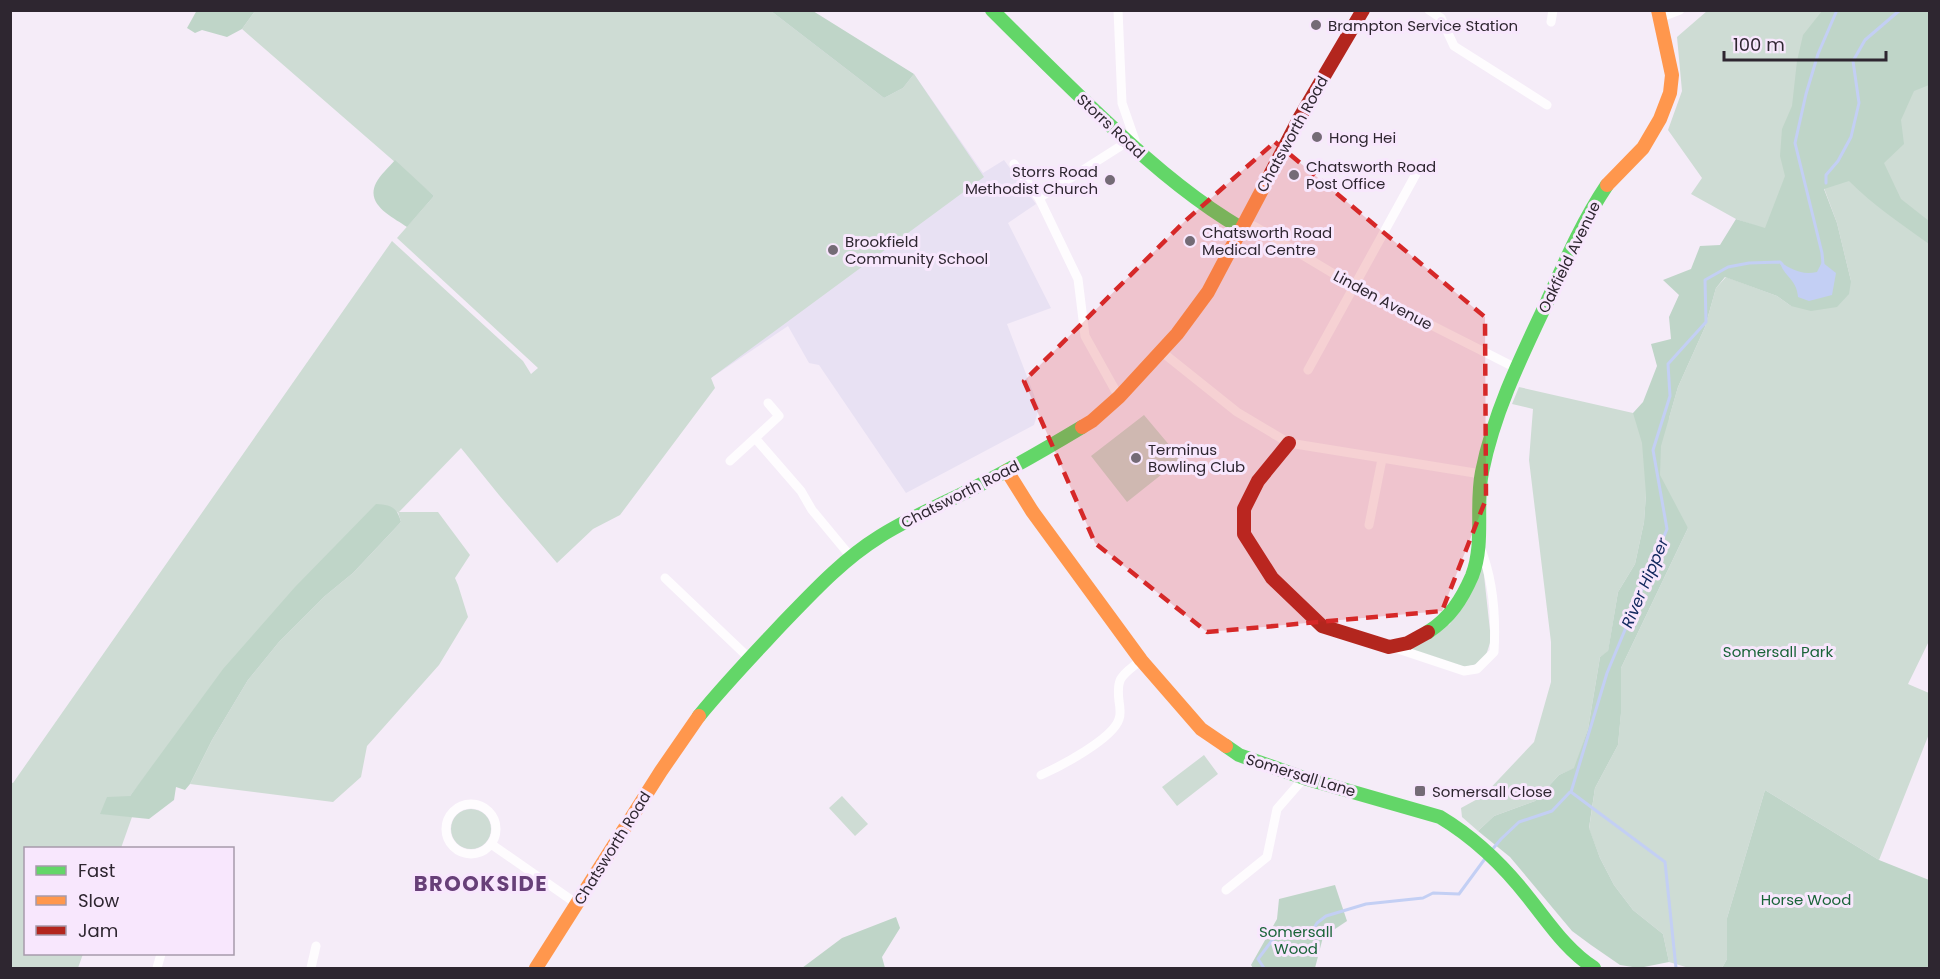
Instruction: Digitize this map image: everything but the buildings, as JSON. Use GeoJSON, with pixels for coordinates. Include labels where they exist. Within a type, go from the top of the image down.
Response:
{"type":"FeatureCollection","features":[{"type":"Feature","properties":{"kind":"main road","name":"Storrs Road"},"geometry":{"type":"LineString","coordinates":[[992,10],[1127,142],[1187,194],[1213,213],[1247,227]]}},
{"type":"Feature","properties":{"kind":"main road","name":"Chatsworth Road"},"geometry":{"type":"LineString","coordinates":[[536,969],[674,750],[698,717],[749,658],[805,600],[851,557],[873,541],[926,510],[1007,471],[1092,421],[1119,397],[1162,352],[1208,292],[1247,227],[1300,117],[1363,11]]}},
{"type":"Feature","properties":{"kind":"main road","name":"Oakfield Avenue"},"geometry":{"type":"LineString","coordinates":[[1389,647],[1408,643],[1448,617],[1462,598],[1473,573],[1479,545],[1481,474],[1495,422],[1516,368],[1588,213],[1609,180],[1642,148],[1660,119],[1670,93],[1672,75],[1658,14]]}},
{"type":"Feature","properties":{"kind":"main road"},"geometry":{"type":"LineString","coordinates":[[1289,443],[1258,482],[1244,510],[1244,534],[1272,578],[1322,626],[1389,647]]}},
{"type":"Feature","properties":{"kind":"main road","name":"Somersall Lane"},"geometry":{"type":"LineString","coordinates":[[1007,471],[1032,511],[1141,660],[1201,729],[1239,755],[1304,778],[1440,817],[1461,829],[1503,867],[1579,960],[1594,969]]}},
{"type":"Feature","properties":{"kind":"street"},"geometry":{"type":"LineString","coordinates":[[1118,10],[1122,104],[1139,151]]}},
{"type":"Feature","properties":{"kind":"street"},"geometry":{"type":"LineString","coordinates":[[1429,10],[1441,18],[1454,46],[1547,105]]}},
{"type":"Feature","properties":{"kind":"street"},"geometry":{"type":"LineString","coordinates":[[1551,22],[1553,10]]}},
{"type":"Feature","properties":{"kind":"street","name":"Oakfield Avenue"},"geometry":{"type":"LineString","coordinates":[[1658,14],[1680,10]]}},
{"type":"Feature","properties":{"kind":"street"},"geometry":{"type":"LineString","coordinates":[[1039,198],[1127,142]]}},
{"type":"Feature","properties":{"kind":"street"},"geometry":{"type":"LineString","coordinates":[[1014,164],[1039,198],[1078,279],[1085,336],[1119,397]]}},
{"type":"Feature","properties":{"kind":"street"},"geometry":{"type":"LineString","coordinates":[[1308,370],[1416,174]]}},
{"type":"Feature","properties":{"kind":"street","name":"Linden Avenue"},"geometry":{"type":"LineString","coordinates":[[1247,227],[1354,286],[1516,368]]}},
{"type":"Feature","properties":{"kind":"street"},"geometry":{"type":"LineString","coordinates":[[1162,352],[1236,412],[1289,443],[1481,474]]}},
{"type":"Feature","properties":{"kind":"street"},"geometry":{"type":"LineString","coordinates":[[730,460],[779,416],[768,403]]}},
{"type":"Feature","properties":{"kind":"street"},"geometry":{"type":"LineString","coordinates":[[755,438],[801,490],[812,510],[851,557]]}},
{"type":"Feature","properties":{"kind":"street"},"geometry":{"type":"LineString","coordinates":[[1369,525],[1382,459]]}},
{"type":"Feature","properties":{"kind":"street"},"geometry":{"type":"LineString","coordinates":[[1389,647],[1464,671],[1477,669],[1494,652],[1495,626],[1486,562],[1479,545]]}},
{"type":"Feature","properties":{"kind":"street"},"geometry":{"type":"LineString","coordinates":[[665,578],[749,658]]}},
{"type":"Feature","properties":{"kind":"street"},"geometry":{"type":"LineString","coordinates":[[1041,775],[1070,760],[1101,739],[1115,726],[1119,721],[1120,713],[1119,680],[1141,660]]}},
{"type":"Feature","properties":{"kind":"street"},"geometry":{"type":"LineString","coordinates":[[1226,890],[1267,857],[1277,809],[1304,778]]}},
{"type":"Feature","properties":{"kind":"street"},"geometry":{"type":"LineString","coordinates":[[467,804],[484,807],[495,820],[496,828],[491,844],[478,853],[470,854],[455,848],[447,835],[446,827],[453,813],[459,807],[467,804]]}},
{"type":"Feature","properties":{"kind":"street"},"geometry":{"type":"LineString","coordinates":[[491,844],[577,904]]}},
{"type":"Feature","properties":{"kind":"street"},"geometry":{"type":"LineString","coordinates":[[311,969],[316,946]]}},
{"type":"Feature","properties":{"kind":"highlighted area"},"geometry":{"type":"Polygon","coordinates":[[[1275,142],[1485,317],[1486,499],[1442,611],[1207,632],[1095,543],[1024,381],[1184,222],[1275,142]]]}},
{"type":"Feature","properties":{"kind":"shaded area","name":"Brookfield Community School"},"geometry":{"type":"Polygon","coordinates":[[[255,10],[771,11],[884,98],[903,88],[914,74],[983,173],[1004,160],[1036,204],[1008,223],[1051,308],[1007,324],[1039,408],[1034,425],[906,493],[819,365],[809,363],[788,326],[711,378],[434,196],[395,160],[255,10]]]}},
{"type":"Feature","properties":{"kind":"green space"},"geometry":{"type":"Polygon","coordinates":[[[197,10],[255,11],[242,29],[227,37],[202,30],[195,33],[187,28],[197,10]]]}},
{"type":"Feature","properties":{"kind":"green space"},"geometry":{"type":"Polygon","coordinates":[[[255,11],[771,11],[884,98],[903,88],[914,74],[984,177],[711,378],[715,388],[620,515],[593,529],[557,563],[461,448],[399,512],[438,512],[470,555],[455,578],[468,617],[439,665],[367,746],[361,777],[333,802],[190,784],[212,740],[248,680],[279,642],[325,596],[353,573],[401,522],[398,512],[155,764],[130,796],[122,815],[132,817],[121,847],[24,847],[24,955],[83,955],[78,968],[11,968],[10,782],[13,783],[392,241],[523,361],[531,374],[538,368],[397,238],[434,196],[242,29],[255,11]]]}},
{"type":"Feature","properties":{"kind":"green space"},"geometry":{"type":"Polygon","coordinates":[[[771,11],[813,11],[914,74],[903,88],[884,98],[771,11]]]}},
{"type":"Feature","properties":{"kind":"green space","name":"Somersall Park"},"geometry":{"type":"Polygon","coordinates":[[[1707,11],[1929,11],[1930,639],[1908,684],[1929,693],[1929,734],[1879,860],[1765,790],[1727,918],[1727,959],[1722,968],[1689,968],[1669,962],[1663,934],[1633,910],[1614,885],[1589,829],[1595,788],[1618,745],[1621,668],[1688,528],[1646,494],[1644,522],[1635,564],[1618,592],[1608,652],[1600,657],[1588,729],[1575,768],[1559,775],[1535,801],[1494,816],[1478,831],[1462,817],[1461,808],[1483,796],[1534,742],[1551,682],[1551,642],[1529,460],[1533,409],[1512,404],[1519,387],[1633,413],[1669,418],[1678,387],[1705,327],[1716,288],[1726,277],[1777,296],[1791,306],[1851,281],[1837,223],[1824,188],[1765,229],[1736,219],[1691,194],[1702,178],[1668,130],[1682,91],[1677,37],[1707,11]]]}},
{"type":"Feature","properties":{"kind":"green space"},"geometry":{"type":"Polygon","coordinates":[[[1822,11],[1929,11],[1929,85],[1914,91],[1901,120],[1904,144],[1884,163],[1901,199],[1929,221],[1929,244],[1877,206],[1849,181],[1824,189],[1837,223],[1851,281],[1849,294],[1837,307],[1811,311],[1791,306],[1777,296],[1725,277],[1716,288],[1705,327],[1678,387],[1661,446],[1660,475],[1688,528],[1621,668],[1618,745],[1595,788],[1589,828],[1600,858],[1614,885],[1633,910],[1663,934],[1669,962],[1639,968],[1620,965],[1572,931],[1510,857],[1478,831],[1494,816],[1535,801],[1559,775],[1574,768],[1588,729],[1600,657],[1608,651],[1618,592],[1635,564],[1644,522],[1646,494],[1642,443],[1633,413],[1643,402],[1657,366],[1651,344],[1671,339],[1669,317],[1679,295],[1663,280],[1691,269],[1700,246],[1720,245],[1736,219],[1765,228],[1785,176],[1780,156],[1782,129],[1792,106],[1797,61],[1803,35],[1822,11]]]}},
{"type":"Feature","properties":{"kind":"green space"},"geometry":{"type":"Polygon","coordinates":[[[395,160],[434,196],[407,227],[382,210],[374,198],[376,183],[395,160]]]}},
{"type":"Feature","properties":{"kind":"green space","name":"Terminus Bowling Club"},"geometry":{"type":"Polygon","coordinates":[[[1144,415],[1181,459],[1127,502],[1091,456],[1144,415]]]}},
{"type":"Feature","properties":{"kind":"green space"},"geometry":{"type":"Polygon","coordinates":[[[376,504],[393,508],[398,513],[401,522],[353,573],[325,596],[279,642],[248,680],[185,790],[176,787],[174,800],[149,819],[100,814],[107,797],[130,796],[223,669],[295,587],[376,504]]]}},
{"type":"Feature","properties":{"kind":"green space"},"geometry":{"type":"Polygon","coordinates":[[[1478,566],[1483,566],[1491,640],[1486,655],[1477,664],[1465,667],[1409,651],[1410,647],[1426,641],[1450,624],[1478,566]]]}},
{"type":"Feature","properties":{"kind":"green space"},"geometry":{"type":"Polygon","coordinates":[[[1204,755],[1218,774],[1177,806],[1162,787],[1204,755]]]}},
{"type":"Feature","properties":{"kind":"green space","name":"Horse Wood"},"geometry":{"type":"Polygon","coordinates":[[[1765,790],[1879,860],[1929,880],[1929,968],[1722,968],[1727,959],[1727,918],[1765,790]]]}},
{"type":"Feature","properties":{"kind":"green space"},"geometry":{"type":"Polygon","coordinates":[[[842,796],[868,824],[855,836],[829,808],[842,796]]]}},
{"type":"Feature","properties":{"kind":"green space"},"geometry":{"type":"Polygon","coordinates":[[[471,809],[485,815],[491,829],[485,843],[471,849],[457,843],[451,829],[457,815],[471,809]]]}},
{"type":"Feature","properties":{"kind":"green space","name":"Somersall Wood"},"geometry":{"type":"Polygon","coordinates":[[[1335,885],[1347,921],[1323,937],[1315,968],[1253,968],[1251,965],[1277,919],[1279,899],[1335,885]]]}},
{"type":"Feature","properties":{"kind":"green space"},"geometry":{"type":"Polygon","coordinates":[[[896,917],[900,928],[882,957],[885,968],[802,968],[842,938],[896,917]]]}},
{"type":"Feature","properties":{"kind":"water"},"geometry":{"type":"Polygon","coordinates":[[[1780,262],[1806,273],[1817,272],[1822,262],[1836,273],[1832,295],[1809,301],[1798,297],[1793,282],[1780,262]]]}},
{"type":"Feature","properties":{"kind":"waterway","name":"River Hipper"},"geometry":{"type":"LineString","coordinates":[[1823,264],[1795,143],[1818,54],[1837,10]]}},
{"type":"Feature","properties":{"kind":"waterway"},"geometry":{"type":"LineString","coordinates":[[1826,183],[1826,175],[1838,161],[1851,137],[1859,103],[1853,61],[1865,40],[1900,10]]}},
{"type":"Feature","properties":{"kind":"waterway","name":"River Hipper"},"geometry":{"type":"LineString","coordinates":[[1676,968],[1665,862],[1571,792],[1607,673],[1667,529],[1653,450],[1670,396],[1668,364],[1706,322],[1705,280],[1728,267],[1749,263],[1780,262],[1782,264]]}},
{"type":"Feature","properties":{"kind":"waterway"},"geometry":{"type":"LineString","coordinates":[[1491,851],[1519,822],[1552,811],[1570,792]]}},
{"type":"Feature","properties":{"kind":"waterway"},"geometry":{"type":"LineString","coordinates":[[1264,968],[1258,959],[1277,934],[1289,927],[1305,936],[1311,933],[1317,923],[1326,916],[1366,904],[1423,898],[1433,893],[1459,894],[1487,856]]}},
{"type":"Feature","properties":{"kind":"traffic: fast"},"geometry":{"type":"LineString","coordinates":[[992,10],[1141,154],[1189,193],[1241,228]]}},
{"type":"Feature","properties":{"kind":"traffic: fast"},"geometry":{"type":"LineString","coordinates":[[1428,632],[1443,621],[1464,592],[1472,576],[1478,550],[1482,472],[1501,406],[1574,242],[1607,185]]}},
{"type":"Feature","properties":{"kind":"traffic: fast"},"geometry":{"type":"LineString","coordinates":[[699,716],[804,601],[865,546],[894,528],[996,476],[1082,427]]}},
{"type":"Feature","properties":{"kind":"traffic: fast"},"geometry":{"type":"LineString","coordinates":[[1226,746],[1239,755],[1304,778],[1440,817],[1477,843],[1498,863],[1566,944],[1594,968]]}},
{"type":"Feature","properties":{"kind":"traffic: slow"},"geometry":{"type":"LineString","coordinates":[[1607,185],[1643,148],[1660,119],[1670,93],[1672,75],[1658,10]]}},
{"type":"Feature","properties":{"kind":"traffic: slow"},"geometry":{"type":"LineString","coordinates":[[1082,427],[1119,397],[1177,334],[1208,292],[1271,173]]}},
{"type":"Feature","properties":{"kind":"traffic: slow"},"geometry":{"type":"LineString","coordinates":[[1007,471],[1032,511],[1141,660],[1201,729],[1226,746]]}},
{"type":"Feature","properties":{"kind":"traffic: slow"},"geometry":{"type":"LineString","coordinates":[[536,968],[661,771],[699,716]]}},
{"type":"Feature","properties":{"kind":"traffic: jam"},"geometry":{"type":"LineString","coordinates":[[1271,173],[1300,117],[1363,10]]}},
{"type":"Feature","properties":{"kind":"traffic: jam"},"geometry":{"type":"LineString","coordinates":[[1289,443],[1258,481],[1244,509],[1244,534],[1272,578],[1322,626],[1389,647],[1408,643],[1428,632]]}},
{"type":"Feature","properties":{"kind":"place","name":"Brampton Service Station"},"geometry":{"type":"Point","coordinates":[1316,25]}},
{"type":"Feature","properties":{"kind":"place","name":"Hong Hei"},"geometry":{"type":"Point","coordinates":[1317,137]}},
{"type":"Feature","properties":{"kind":"place","name":"Chatsworth Road Post Office"},"geometry":{"type":"Point","coordinates":[1294,175]}},
{"type":"Feature","properties":{"kind":"place","name":"Storrs Road Methodist Church"},"geometry":{"type":"Point","coordinates":[1110,180]}},
{"type":"Feature","properties":{"kind":"place","name":"Chatsworth Road Medical Centre"},"geometry":{"type":"Point","coordinates":[1190,241]}},
{"type":"Feature","properties":{"kind":"place","name":"Brookfield Community School"},"geometry":{"type":"Point","coordinates":[833,250]}},
{"type":"Feature","properties":{"kind":"place","name":"Terminus Bowling Club"},"geometry":{"type":"Point","coordinates":[1136,458]}},
{"type":"Feature","properties":{"kind":"place","name":"Somersall Close"},"geometry":{"type":"Point","coordinates":[1420,791]}},
{"type":"Feature","properties":{"kind":"district","name":"BROOKSIDE"},"geometry":{"type":"Point","coordinates":[481,883]}}]}
